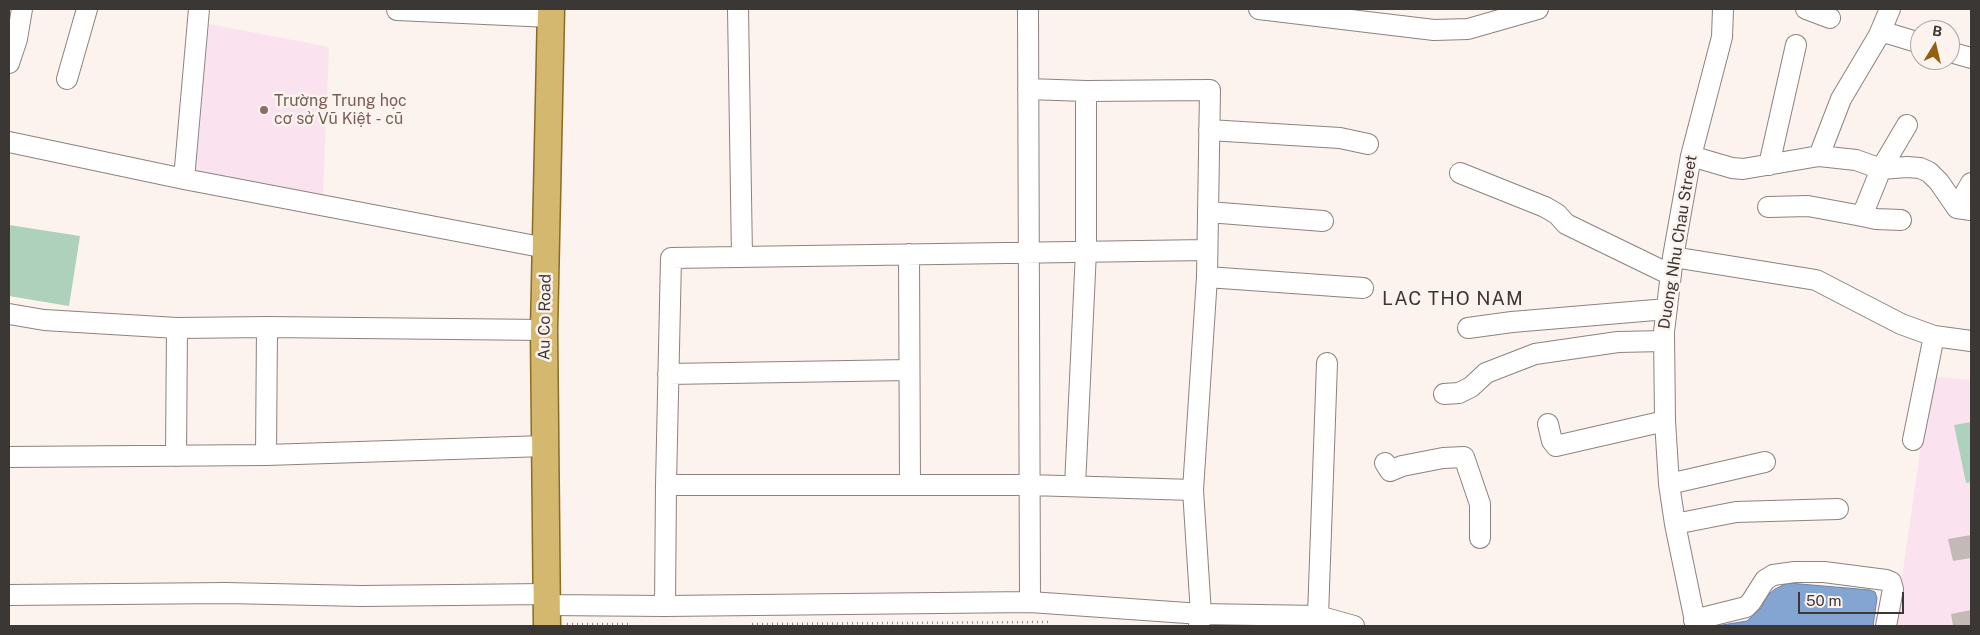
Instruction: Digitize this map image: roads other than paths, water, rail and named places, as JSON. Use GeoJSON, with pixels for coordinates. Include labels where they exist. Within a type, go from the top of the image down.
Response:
{"type":"FeatureCollection","features":[{"type":"Feature","properties":{"kind":"main road","name":"Au Co Road"},"geometry":{"type":"LineString","coordinates":[[547,613],[544,330],[551,13]]}},
{"type":"Feature","properties":{"kind":"street"},"geometry":{"type":"LineString","coordinates":[[9,63],[18,39],[22,9]]}},
{"type":"Feature","properties":{"kind":"street"},"geometry":{"type":"LineString","coordinates":[[67,79],[87,9]]}},
{"type":"Feature","properties":{"kind":"street"},"geometry":{"type":"LineString","coordinates":[[184,179],[199,9]]}},
{"type":"Feature","properties":{"kind":"street"},"geometry":{"type":"LineString","coordinates":[[738,9],[742,256]]}},
{"type":"Feature","properties":{"kind":"street"},"geometry":{"type":"LineString","coordinates":[[1028,9],[1030,602]]}},
{"type":"Feature","properties":{"kind":"street"},"geometry":{"type":"LineString","coordinates":[[1259,9],[1334,14],[1434,30],[1468,29],[1538,9]]}},
{"type":"Feature","properties":{"kind":"street","name":"Duong Nhu Chau Street"},"geometry":{"type":"LineString","coordinates":[[1695,623],[1669,484],[1665,421],[1664,341],[1672,266],[1691,156],[1722,36],[1723,9]]}},
{"type":"Feature","properties":{"kind":"street"},"geometry":{"type":"LineString","coordinates":[[1806,9],[1830,18]]}},
{"type":"Feature","properties":{"kind":"street"},"geometry":{"type":"LineString","coordinates":[[1818,156],[1841,99],[1879,34],[1890,9]]}},
{"type":"Feature","properties":{"kind":"street"},"geometry":{"type":"LineString","coordinates":[[397,10],[551,13]]}},
{"type":"Feature","properties":{"kind":"street"},"geometry":{"type":"LineString","coordinates":[[1879,34],[1887,33],[1910,40]]}},
{"type":"Feature","properties":{"kind":"street"},"geometry":{"type":"LineString","coordinates":[[1769,165],[1796,45]]}},
{"type":"Feature","properties":{"kind":"street"},"geometry":{"type":"LineString","coordinates":[[1028,89],[1086,91],[1210,90],[1207,277],[1193,490],[1200,620]]}},
{"type":"Feature","properties":{"kind":"street"},"geometry":{"type":"LineString","coordinates":[[1075,486],[1086,251],[1086,91]]}},
{"type":"Feature","properties":{"kind":"street"},"geometry":{"type":"LineString","coordinates":[[1862,216],[1881,169],[1907,125]]}},
{"type":"Feature","properties":{"kind":"street"},"geometry":{"type":"LineString","coordinates":[[1209,130],[1340,138],[1368,144]]}},
{"type":"Feature","properties":{"kind":"street"},"geometry":{"type":"LineString","coordinates":[[9,142],[184,179],[546,248]]}},
{"type":"Feature","properties":{"kind":"street"},"geometry":{"type":"LineString","coordinates":[[1691,156],[1732,168],[1742,169],[1818,156],[1856,160],[1881,169],[1920,168],[1929,172],[1964,209]]}},
{"type":"Feature","properties":{"kind":"street"},"geometry":{"type":"LineString","coordinates":[[1460,174],[1546,206],[1566,224],[1672,266],[1816,280],[1901,324],[1934,336],[1971,341]]}},
{"type":"Feature","properties":{"kind":"street"},"geometry":{"type":"LineString","coordinates":[[1964,209],[1971,182]]}},
{"type":"Feature","properties":{"kind":"street"},"geometry":{"type":"LineString","coordinates":[[1768,207],[1808,206],[1876,219],[1901,220]]}},
{"type":"Feature","properties":{"kind":"street"},"geometry":{"type":"LineString","coordinates":[[1208,212],[1323,221]]}},
{"type":"Feature","properties":{"kind":"street"},"geometry":{"type":"LineString","coordinates":[[665,606],[671,258],[1207,250]]}},
{"type":"Feature","properties":{"kind":"street"},"geometry":{"type":"LineString","coordinates":[[909,254],[910,485]]}},
{"type":"Feature","properties":{"kind":"street"},"geometry":{"type":"LineString","coordinates":[[1207,277],[1363,288]]}},
{"type":"Feature","properties":{"kind":"street"},"geometry":{"type":"LineString","coordinates":[[1468,328],[1512,322],[1667,309]]}},
{"type":"Feature","properties":{"kind":"street"},"geometry":{"type":"LineString","coordinates":[[9,314],[44,320],[177,328],[267,326],[544,330]]}},
{"type":"Feature","properties":{"kind":"street"},"geometry":{"type":"LineString","coordinates":[[266,455],[267,326]]}},
{"type":"Feature","properties":{"kind":"street"},"geometry":{"type":"LineString","coordinates":[[176,456],[177,328]]}},
{"type":"Feature","properties":{"kind":"street"},"geometry":{"type":"LineString","coordinates":[[1913,440],[1934,336]]}},
{"type":"Feature","properties":{"kind":"street"},"geometry":{"type":"LineString","coordinates":[[1444,394],[1460,393],[1471,387],[1486,373],[1535,354],[1618,342],[1664,341]]}},
{"type":"Feature","properties":{"kind":"street"},"geometry":{"type":"LineString","coordinates":[[1318,616],[1326,363]]}},
{"type":"Feature","properties":{"kind":"street"},"geometry":{"type":"LineString","coordinates":[[668,374],[909,370]]}},
{"type":"Feature","properties":{"kind":"street"},"geometry":{"type":"LineString","coordinates":[[1548,424],[1552,441],[1556,446],[1665,421]]}},
{"type":"Feature","properties":{"kind":"street"},"geometry":{"type":"LineString","coordinates":[[9,457],[266,455],[545,446]]}},
{"type":"Feature","properties":{"kind":"street"},"geometry":{"type":"LineString","coordinates":[[1385,462],[1390,471],[1402,466],[1443,458],[1464,458],[1480,504],[1480,538]]}},
{"type":"Feature","properties":{"kind":"street"},"geometry":{"type":"LineString","coordinates":[[1669,484],[1765,462]]}},
{"type":"Feature","properties":{"kind":"street"},"geometry":{"type":"LineString","coordinates":[[666,485],[1030,485],[1193,490]]}},
{"type":"Feature","properties":{"kind":"street"},"geometry":{"type":"LineString","coordinates":[[1675,524],[1736,512],[1838,509]]}},
{"type":"Feature","properties":{"kind":"street"},"geometry":{"type":"LineString","coordinates":[[1695,623],[1746,606],[1751,602],[1765,580],[1773,575],[1795,572],[1824,572],[1892,582],[1893,589],[1886,626]]}},
{"type":"Feature","properties":{"kind":"street"},"geometry":{"type":"LineString","coordinates":[[9,595],[226,593],[361,596],[547,613],[665,606],[1030,602],[1200,620],[1318,616],[1354,626]]}},
{"type":"Feature","properties":{"kind":"water"},"geometry":{"type":"Polygon","coordinates":[[[1788,583],[1875,592],[1877,598],[1873,626],[1716,626],[1747,621],[1761,608],[1768,595],[1775,589],[1788,583]]]}},
{"type":"Feature","properties":{"kind":"place","name":"Trường Trung học cơ sở Vũ Kiệt - cũ"},"geometry":{"type":"Point","coordinates":[264,110]}},
{"type":"Feature","properties":{"kind":"district","name":"LAC THO NAM"},"geometry":{"type":"Point","coordinates":[1453,299]}}]}
